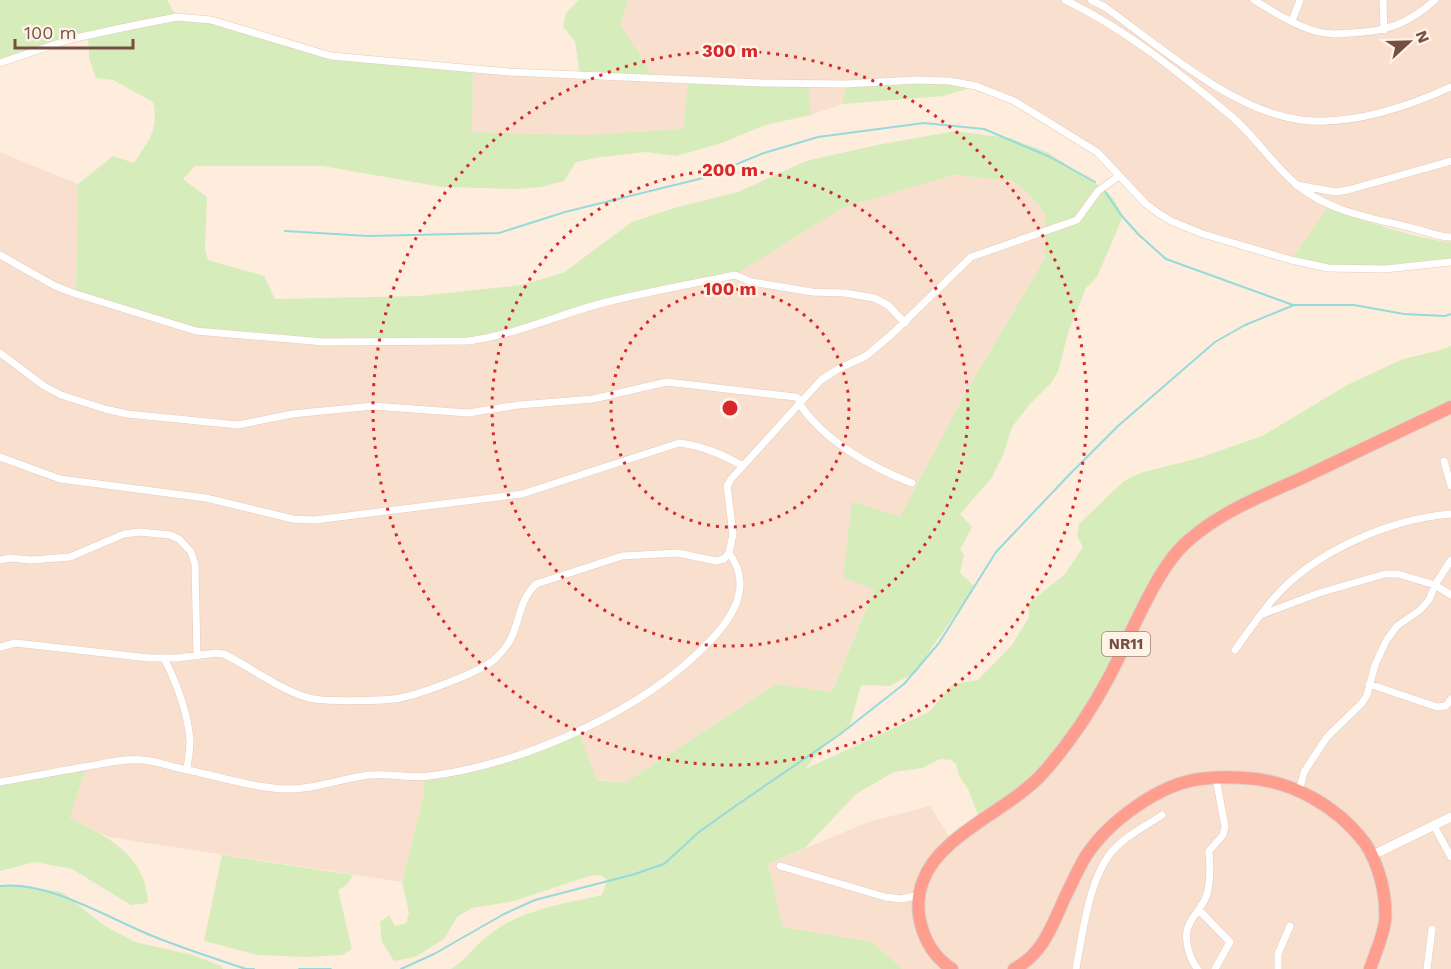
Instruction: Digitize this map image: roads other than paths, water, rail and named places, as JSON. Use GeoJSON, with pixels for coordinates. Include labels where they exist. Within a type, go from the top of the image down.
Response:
{"type":"FeatureCollection","features":[{"type":"Feature","properties":{"kind":"highway","name":"NR11"},"geometry":{"type":"LineString","coordinates":[[952,969],[942,962],[925,937],[920,921],[922,881],[952,842],[1028,789],[1077,730],[1109,677],[1167,567],[1186,542],[1205,527],[1238,508],[1451,407]]}},
{"type":"Feature","properties":{"kind":"highway"},"geometry":{"type":"LineString","coordinates":[[1014,969],[1041,948],[1086,856],[1100,838],[1131,809],[1159,792],[1197,779],[1216,778],[1257,778],[1277,782],[1332,810],[1353,829],[1373,855],[1382,886],[1385,913],[1383,931],[1370,969]]}},
{"type":"Feature","properties":{"kind":"street"},"geometry":{"type":"LineString","coordinates":[[1065,0],[1088,11],[1155,55],[1231,116],[1296,185],[1314,198],[1355,215],[1440,237],[1451,237]]}},
{"type":"Feature","properties":{"kind":"street"},"geometry":{"type":"LineString","coordinates":[[1088,11],[1090,0],[1105,7],[1192,70],[1228,92],[1256,108],[1286,117],[1322,121],[1375,114],[1416,103],[1451,87]]}},
{"type":"Feature","properties":{"kind":"street"},"geometry":{"type":"LineString","coordinates":[[1254,0],[1314,31],[1333,34],[1384,30],[1400,25],[1419,14],[1435,0]]}},
{"type":"Feature","properties":{"kind":"street"},"geometry":{"type":"LineString","coordinates":[[1292,21],[1300,0]]}},
{"type":"Feature","properties":{"kind":"street"},"geometry":{"type":"LineString","coordinates":[[1383,0],[1384,30]]}},
{"type":"Feature","properties":{"kind":"street"},"geometry":{"type":"LineString","coordinates":[[0,63],[71,39],[177,17],[211,21],[331,56],[508,72],[761,83],[846,84],[916,80],[949,81],[976,86],[1014,101],[1097,152],[1146,204],[1171,221],[1203,234],[1291,260],[1338,269],[1385,269],[1451,262]]}},
{"type":"Feature","properties":{"kind":"street"},"geometry":{"type":"LineString","coordinates":[[1296,185],[1336,192],[1451,161]]}},
{"type":"Feature","properties":{"kind":"street"},"geometry":{"type":"LineString","coordinates":[[0,647],[15,644],[164,658],[216,652],[224,654],[293,692],[310,699],[324,700],[398,698],[477,671],[494,660],[512,636],[522,603],[528,591],[536,584],[622,556],[678,553],[716,561],[724,559],[729,554],[733,534],[727,486],[742,466],[821,380],[866,356],[904,323],[972,257],[1077,220],[1098,191],[1119,176]]}},
{"type":"Feature","properties":{"kind":"street"},"geometry":{"type":"LineString","coordinates":[[0,255],[56,286],[76,294],[196,331],[324,342],[488,339],[514,333],[603,303],[735,275],[752,282],[812,292],[845,293],[874,298],[888,305],[904,323]]}},
{"type":"Feature","properties":{"kind":"street"},"geometry":{"type":"LineString","coordinates":[[0,353],[44,386],[61,395],[105,409],[127,414],[238,425],[292,414],[373,406],[468,413],[519,405],[593,399],[667,382],[777,395],[796,398],[807,414],[825,432],[884,472],[912,483]]}},
{"type":"Feature","properties":{"kind":"street"},"geometry":{"type":"LineString","coordinates":[[0,457],[60,479],[206,498],[293,519],[315,520],[522,494],[679,443],[717,452],[742,466]]}},
{"type":"Feature","properties":{"kind":"street"},"geometry":{"type":"LineString","coordinates":[[1444,461],[1451,486]]}},
{"type":"Feature","properties":{"kind":"street"},"geometry":{"type":"LineString","coordinates":[[1235,650],[1274,598],[1310,565],[1329,553],[1373,532],[1406,522],[1451,514]]}},
{"type":"Feature","properties":{"kind":"street"},"geometry":{"type":"LineString","coordinates":[[0,560],[70,557],[124,534],[140,532],[170,535],[179,539],[191,552],[195,564],[197,656]]}},
{"type":"Feature","properties":{"kind":"street"},"geometry":{"type":"LineString","coordinates":[[0,782],[118,761],[143,760],[286,789],[317,786],[378,774],[425,777],[488,764],[577,733],[649,692],[694,659],[715,636],[732,612],[740,595],[739,570],[729,554]]}},
{"type":"Feature","properties":{"kind":"street"},"geometry":{"type":"LineString","coordinates":[[1299,792],[1304,772],[1327,737],[1362,703],[1367,695],[1375,664],[1386,641],[1397,626],[1420,610],[1429,600],[1435,585],[1451,560]]}},
{"type":"Feature","properties":{"kind":"street"},"geometry":{"type":"LineString","coordinates":[[1263,614],[1319,593],[1385,574],[1398,574],[1435,585],[1451,595]]}},
{"type":"Feature","properties":{"kind":"street"},"geometry":{"type":"LineString","coordinates":[[164,658],[175,680],[183,706],[190,741],[187,769]]}},
{"type":"Feature","properties":{"kind":"street"},"geometry":{"type":"LineString","coordinates":[[1369,684],[1437,707],[1446,706],[1451,699]]}},
{"type":"Feature","properties":{"kind":"street"},"geometry":{"type":"LineString","coordinates":[[1198,969],[1190,956],[1187,931],[1208,888],[1209,851],[1223,835],[1225,827],[1216,778]]}},
{"type":"Feature","properties":{"kind":"street"},"geometry":{"type":"LineString","coordinates":[[1076,969],[1093,889],[1109,854],[1162,815]]}},
{"type":"Feature","properties":{"kind":"street"},"geometry":{"type":"LineString","coordinates":[[1373,855],[1451,817]]}},
{"type":"Feature","properties":{"kind":"street"},"geometry":{"type":"LineString","coordinates":[[1434,826],[1451,857]]}},
{"type":"Feature","properties":{"kind":"street"},"geometry":{"type":"LineString","coordinates":[[780,866],[885,897],[901,899],[920,895]]}},
{"type":"Feature","properties":{"kind":"street"},"geometry":{"type":"LineString","coordinates":[[1198,910],[1230,942],[1215,969]]}},
{"type":"Feature","properties":{"kind":"street"},"geometry":{"type":"LineString","coordinates":[[1278,969],[1278,954],[1290,926]]}},
{"type":"Feature","properties":{"kind":"street"},"geometry":{"type":"LineString","coordinates":[[1427,969],[1432,929]]}},
{"type":"Feature","properties":{"kind":"waterway"},"geometry":{"type":"LineString","coordinates":[[285,231],[368,236],[499,233],[565,212],[703,178],[764,153],[818,137],[924,123],[984,129],[1050,157],[1095,182]]}},
{"type":"Feature","properties":{"kind":"waterway"},"geometry":{"type":"LineString","coordinates":[[1104,190],[1121,215],[1166,259],[1293,305]]}},
{"type":"Feature","properties":{"kind":"waterway"},"geometry":{"type":"LineString","coordinates":[[401,969],[535,900],[635,874],[664,864],[699,832],[839,735],[904,684],[939,643],[996,552],[1068,476],[1118,426],[1215,342],[1245,325],[1294,305],[1354,305],[1404,314],[1445,316],[1451,314]]}},
{"type":"Feature","properties":{"kind":"waterway"},"geometry":{"type":"LineString","coordinates":[[0,886],[39,889],[59,895],[200,954],[246,969],[254,969]]}},
{"type":"Feature","properties":{"kind":"waterway"},"geometry":{"type":"LineString","coordinates":[[299,969],[331,969]]}}]}
